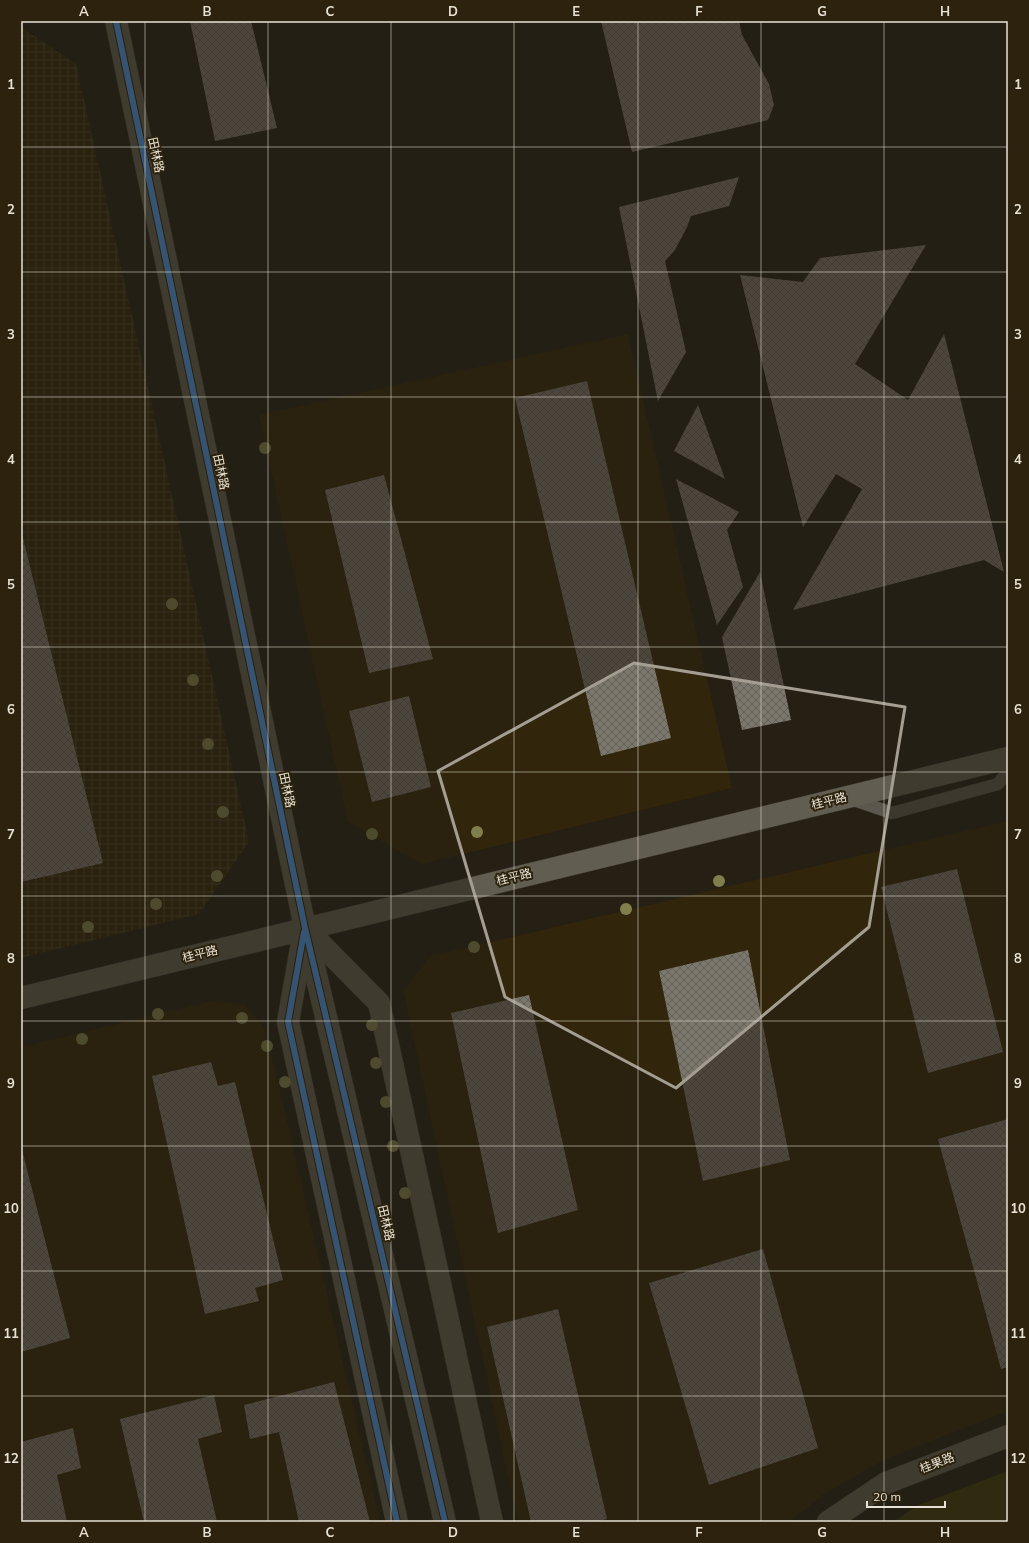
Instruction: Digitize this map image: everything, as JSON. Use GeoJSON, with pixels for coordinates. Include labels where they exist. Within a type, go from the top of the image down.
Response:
{"type":"FeatureCollection","features":[{"type":"Feature","properties":{"kind":"street","name":"田林路"},"geometry":{"type":"LineString","coordinates":[[116,21],[305,928],[446,1522]]}},
{"type":"Feature","properties":{"kind":"street","name":"桂平路"},"geometry":{"type":"LineString","coordinates":[[21,998],[1008,758]]}},
{"type":"Feature","properties":{"kind":"street","name":"田林路"},"geometry":{"type":"LineString","coordinates":[[305,928],[288,1022],[397,1522]]}},
{"type":"Feature","properties":{"kind":"street"},"geometry":{"type":"LineString","coordinates":[[305,928],[379,1003],[492,1522]]}},
{"type":"Feature","properties":{"kind":"street","name":"桂果路"},"geometry":{"type":"LineString","coordinates":[[828,1522],[886,1483],[1008,1436]]}},
{"type":"Feature","properties":{"kind":"lane"},"geometry":{"type":"LineString","coordinates":[[846,797],[892,813],[998,784],[1008,771]]}},
{"type":"Feature","properties":{"kind":"highlighted area"},"geometry":{"type":"Polygon","coordinates":[[[634,663],[905,707],[869,927],[676,1088],[505,997],[438,771],[634,663]]]}},
{"type":"Feature","properties":{"kind":"shaded area"},"geometry":{"type":"Polygon","coordinates":[[[21,27],[76,64],[249,842],[199,914],[21,958],[21,27]]]}},
{"type":"Feature","properties":{"kind":"shaded area"},"geometry":{"type":"Polygon","coordinates":[[[628,334],[732,788],[422,864],[348,822],[259,415],[628,334]]]}},
{"type":"Feature","properties":{"kind":"shaded area"},"geometry":{"type":"Polygon","coordinates":[[[1008,821],[1008,1411],[885,1459],[824,1494],[789,1522],[518,1522],[403,990],[431,956],[1008,821]]]}},
{"type":"Feature","properties":{"kind":"shaded area"},"geometry":{"type":"Polygon","coordinates":[[[213,1001],[245,1005],[266,1031],[380,1522],[21,1522],[21,1047],[213,1001]]]}},
{"type":"Feature","properties":{"kind":"shaded area"},"geometry":{"type":"Polygon","coordinates":[[[1008,1471],[1008,1522],[894,1522],[916,1506],[1008,1471]]]}},
{"type":"Feature","properties":{"kind":"building"},"geometry":{"type":"Polygon","coordinates":[[[190,21],[251,21],[277,128],[215,141],[190,21]]]}},
{"type":"Feature","properties":{"kind":"building"},"geometry":{"type":"Polygon","coordinates":[[[601,21],[739,21],[742,35],[769,84],[774,105],[768,120],[632,152],[601,21]]]}},
{"type":"Feature","properties":{"kind":"building"},"geometry":{"type":"Polygon","coordinates":[[[739,177],[729,206],[691,216],[675,250],[665,261],[686,352],[658,401],[619,207],[739,177]]]}},
{"type":"Feature","properties":{"kind":"building"},"geometry":{"type":"Polygon","coordinates":[[[926,245],[855,364],[908,400],[944,334],[1004,572],[984,560],[793,610],[862,489],[836,474],[803,527],[740,275],[803,282],[820,258],[926,245]]]}},
{"type":"Feature","properties":{"kind":"building"},"geometry":{"type":"Polygon","coordinates":[[[587,381],[671,738],[601,756],[515,398],[587,381]]]}},
{"type":"Feature","properties":{"kind":"building"},"geometry":{"type":"Polygon","coordinates":[[[698,405],[725,479],[674,451],[698,405]]]}},
{"type":"Feature","properties":{"kind":"building"},"geometry":{"type":"Polygon","coordinates":[[[384,475],[433,659],[369,673],[325,490],[384,475]]]}},
{"type":"Feature","properties":{"kind":"building"},"geometry":{"type":"Polygon","coordinates":[[[676,479],[739,512],[727,530],[743,587],[717,625],[676,479]]]}},
{"type":"Feature","properties":{"kind":"building"},"geometry":{"type":"Polygon","coordinates":[[[21,530],[103,863],[21,882],[21,530]]]}},
{"type":"Feature","properties":{"kind":"building"},"geometry":{"type":"Polygon","coordinates":[[[760,572],[791,720],[742,730],[722,637],[760,572]]]}},
{"type":"Feature","properties":{"kind":"building"},"geometry":{"type":"Polygon","coordinates":[[[409,696],[431,787],[372,802],[349,711],[409,696]]]}},
{"type":"Feature","properties":{"kind":"building"},"geometry":{"type":"Polygon","coordinates":[[[957,869],[1003,1052],[928,1073],[881,887],[957,869]]]}},
{"type":"Feature","properties":{"kind":"building"},"geometry":{"type":"Polygon","coordinates":[[[748,950],[790,1160],[703,1181],[659,971],[748,950]]]}},
{"type":"Feature","properties":{"kind":"building"},"geometry":{"type":"Polygon","coordinates":[[[529,995],[578,1210],[498,1233],[451,1013],[529,995]]]}},
{"type":"Feature","properties":{"kind":"building"},"geometry":{"type":"Polygon","coordinates":[[[211,1062],[218,1086],[235,1082],[283,1280],[255,1288],[259,1301],[205,1314],[152,1076],[211,1062]]]}},
{"type":"Feature","properties":{"kind":"building"},"geometry":{"type":"Polygon","coordinates":[[[1008,1119],[1008,1367],[1001,1369],[938,1139],[1008,1119]]]}},
{"type":"Feature","properties":{"kind":"building"},"geometry":{"type":"Polygon","coordinates":[[[21,1146],[70,1338],[21,1352],[21,1146]]]}},
{"type":"Feature","properties":{"kind":"building"},"geometry":{"type":"Polygon","coordinates":[[[763,1249],[818,1448],[709,1485],[649,1283],[763,1249]]]}},
{"type":"Feature","properties":{"kind":"building"},"geometry":{"type":"Polygon","coordinates":[[[558,1309],[607,1519],[594,1522],[531,1522],[487,1327],[558,1309]]]}},
{"type":"Feature","properties":{"kind":"building"},"geometry":{"type":"Polygon","coordinates":[[[334,1382],[370,1522],[299,1522],[279,1432],[250,1439],[244,1405],[334,1382]]]}},
{"type":"Feature","properties":{"kind":"building"},"geometry":{"type":"Polygon","coordinates":[[[214,1395],[222,1432],[198,1439],[217,1522],[144,1522],[120,1419],[214,1395]]]}},
{"type":"Feature","properties":{"kind":"building"},"geometry":{"type":"Polygon","coordinates":[[[73,1428],[81,1468],[57,1475],[67,1522],[21,1522],[21,1442],[73,1428]]]}},
{"type":"Feature","properties":{"kind":"cycle path"},"geometry":{"type":"LineString","coordinates":[[116,21],[305,928],[445,1522]]}},
{"type":"Feature","properties":{"kind":"cycle path"},"geometry":{"type":"LineString","coordinates":[[304,932],[288,1022],[397,1522]]}}]}
